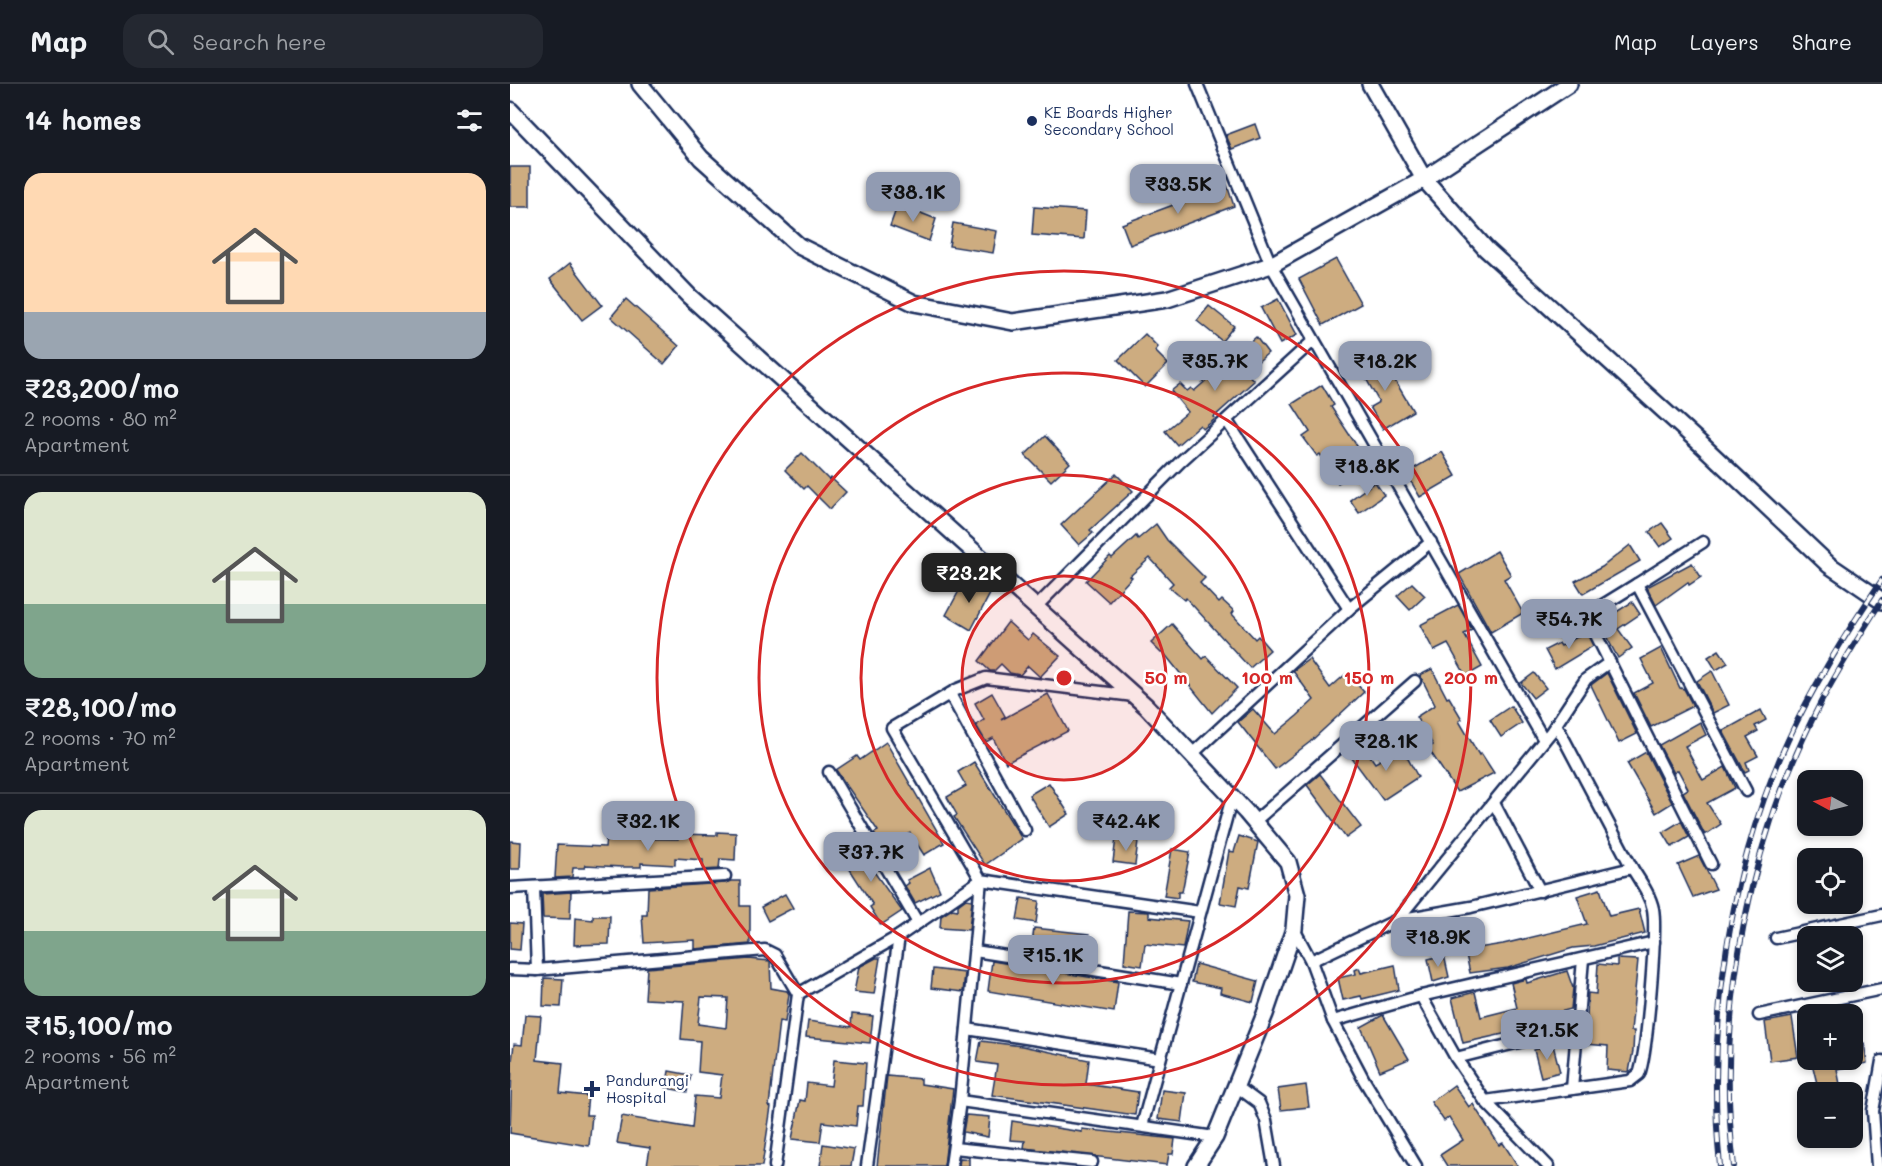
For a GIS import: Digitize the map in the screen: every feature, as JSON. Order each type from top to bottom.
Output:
[{"type":"street","points":[[640,84],[702,158],[799,246],[915,303],[1013,322],[1167,299],[1271,265],[1424,179],[1569,84]]},
{"type":"street","points":[[1197,84],[1271,265],[1544,740]]},
{"type":"street","points":[[1370,84],[1424,179],[1485,249],[1703,446],[1828,566],[1882,601]]},
{"type":"street","points":[[510,110],[689,296],[1135,696],[1232,797],[1288,862],[1297,896],[1294,929],[1265,1014],[1215,1137],[1196,1166]]},
{"type":"street","points":[[1035,608],[1180,462],[1227,422],[1313,341]]},
{"type":"street","points":[[1227,422],[1348,609]]},
{"type":"street","points":[[1191,755],[1348,609],[1431,542]]},
{"type":"street","points":[[1703,542],[1587,616],[1711,864]]},
{"type":"street","points":[[1637,584],[1746,791]]},
{"type":"street","points":[[1398,920],[1544,740],[1586,679],[1610,662]]},
{"type":"street","points":[[951,1166],[960,1101],[981,880],[892,728],[950,694],[986,678],[1135,696]]},
{"type":"street","points":[[1254,822],[1415,681]]},
{"type":"street","points":[[950,694],[1025,830]]},
{"type":"street","points":[[1485,1101],[1630,1081],[1639,1074],[1654,942],[1654,916],[1650,898],[1556,724]]},
{"type":"street","points":[[830,772],[918,923]]},
{"type":"street","points":[[1142,1126],[1232,797]]},
{"type":"street","points":[[1494,803],[1540,891]]},
{"type":"street","points":[[1311,961],[1398,920],[1540,891],[1632,868]]},
{"type":"street","points":[[510,888],[725,876]]},
{"type":"street","points":[[798,994],[899,936],[981,880],[1200,912]]},
{"type":"street","points":[[534,888],[537,970]]},
{"type":"street","points":[[1776,938],[1882,915]]},
{"type":"street","points":[[1294,929],[1311,961],[1332,1021],[1364,1080],[1416,1166]]},
{"type":"street","points":[[867,1166],[899,936]]},
{"type":"street","points":[[1332,1021],[1421,996],[1654,942]]},
{"type":"street","points":[[510,969],[537,970],[765,950],[776,956],[798,994],[775,1166]]},
{"type":"street","points":[[975,951],[1180,984]]},
{"type":"street","points":[[1572,1089],[1583,959]]},
{"type":"street","points":[[1759,1015],[1882,989]]},
{"type":"street","points":[[1421,996],[1456,1058],[1485,1101],[1548,1166]]},
{"type":"street","points":[[1456,1058],[1579,1027]]},
{"type":"street","points":[[967,1029],[1160,1059]]},
{"type":"street","points":[[1877,1166],[1873,1111],[1882,1061]]},
{"type":"street","points":[[1236,1086],[1259,1102],[1266,1120],[1274,1166]]},
{"type":"street","points":[[960,1101],[1215,1137]]},
{"type":"street","points":[[954,1148],[1092,1162]]},
{"type":"building","points":[[1255,124],[1260,138],[1232,149],[1226,135]]},
{"type":"building","points":[[510,167],[530,167],[530,207],[510,207]]},
{"type":"building","points":[[1227,185],[1234,206],[1130,245],[1122,224]]},
{"type":"building","points":[[898,204],[936,219],[929,241],[890,226]]},
{"type":"building","points":[[1034,207],[1086,211],[1084,239],[1032,235]]},
{"type":"building","points":[[953,223],[997,231],[993,253],[949,246]]},
{"type":"building","points":[[1336,259],[1361,304],[1323,325],[1299,279]]},
{"type":"building","points":[[570,263],[602,305],[582,320],[550,279]]},
{"type":"building","points":[[626,299],[679,346],[664,364],[611,317]]},
{"type":"building","points":[[1278,299],[1297,335],[1280,344],[1261,308]]},
{"type":"building","points":[[1209,306],[1234,326],[1222,341],[1197,321]]},
{"type":"building","points":[[1145,334],[1158,347],[1155,351],[1168,364],[1145,387],[1118,360]]},
{"type":"building","points":[[1256,337],[1268,353],[1246,372],[1254,381],[1203,429],[1200,425],[1177,445],[1165,431],[1188,412],[1171,391],[1180,384],[1187,391],[1191,388],[1194,391]]},
{"type":"building","points":[[1378,352],[1413,411],[1383,429],[1370,407],[1379,402],[1358,364]]},
{"type":"building","points":[[1322,385],[1334,405],[1331,407],[1369,464],[1338,483],[1320,454],[1317,456],[1303,437],[1310,432],[1292,404]]},
{"type":"building","points":[[1045,436],[1070,463],[1051,481],[1025,455]]},
{"type":"building","points":[[1442,452],[1456,476],[1420,497],[1406,473]]},
{"type":"building","points":[[802,453],[829,480],[831,478],[846,492],[830,509],[807,486],[804,489],[785,470]]},
{"type":"building","points":[[1116,474],[1133,491],[1090,530],[1093,533],[1079,545],[1061,525]]},
{"type":"building","points":[[1375,482],[1384,495],[1359,513],[1350,500]]},
{"type":"building","points":[[1662,523],[1673,538],[1660,547],[1649,532]]},
{"type":"building","points":[[1156,524],[1167,540],[1205,578],[1200,583],[1219,603],[1222,600],[1234,611],[1232,614],[1255,639],[1258,636],[1270,650],[1250,668],[1186,598],[1184,600],[1169,587],[1173,583],[1150,558],[1130,576],[1132,577],[1109,602],[1086,581],[1110,556],[1112,558],[1136,536],[1138,539]]},
{"type":"building","points":[[1630,545],[1640,561],[1583,594],[1575,581],[1602,567]]},
{"type":"building","points":[[1497,551],[1511,575],[1504,579],[1523,613],[1491,632],[1459,574]]},
{"type":"building","points":[[1692,563],[1701,577],[1689,585],[1688,582],[1656,605],[1647,587]]},
{"type":"building","points":[[966,578],[991,592],[971,630],[946,615]]},
{"type":"building","points":[[1412,583],[1425,596],[1410,610],[1397,596]]},
{"type":"building","points":[[1632,602],[1640,614],[1618,629],[1632,648],[1618,658],[1599,623]]},
{"type":"building","points":[[1458,605],[1472,630],[1464,634],[1482,667],[1466,676],[1448,644],[1434,651],[1420,625]]},
{"type":"building","points":[[1008,622],[1028,640],[1033,634],[1060,656],[1040,677],[1028,666],[1020,675],[1010,673],[1001,664],[994,671],[990,671],[979,661]]},
{"type":"building","points":[[1172,624],[1203,659],[1206,656],[1237,688],[1212,713],[1163,652],[1161,653],[1151,643]]},
{"type":"building","points":[[1586,632],[1593,646],[1555,669],[1545,650],[1559,643],[1561,646]]},
{"type":"building","points":[[1661,648],[1680,688],[1684,689],[1693,706],[1651,727],[1634,693],[1653,683],[1641,659]]},
{"type":"building","points":[[1719,650],[1728,663],[1716,670],[1708,657]]},
{"type":"building","points":[[1309,659],[1330,688],[1347,673],[1364,692],[1310,742],[1275,769],[1238,722],[1253,709],[1275,734],[1297,716],[1314,700],[1293,671]]},
{"type":"building","points":[[1432,669],[1447,698],[1449,697],[1462,719],[1459,721],[1479,755],[1481,753],[1494,773],[1457,792],[1428,748],[1433,745],[1416,717],[1435,705],[1420,675]]},
{"type":"building","points":[[1712,671],[1729,705],[1713,713],[1697,681]]},
{"type":"building","points":[[1534,673],[1546,688],[1533,698],[1521,683]]},
{"type":"building","points":[[1607,673],[1637,734],[1619,743],[1591,685]]},
{"type":"building","points":[[992,693],[1005,716],[1001,720],[1048,694],[1068,731],[1006,763],[993,738],[986,742],[976,725],[984,720],[975,703]]},
{"type":"building","points":[[1511,706],[1522,723],[1501,737],[1490,720]]},
{"type":"building","points":[[1761,710],[1766,720],[1755,726],[1758,731],[1747,737],[1758,756],[1746,762],[1749,770],[1745,772],[1723,731]]},
{"type":"building","points":[[1700,722],[1706,735],[1685,746],[1703,780],[1725,767],[1735,788],[1707,803],[1721,824],[1705,835],[1683,792],[1688,789],[1678,770],[1674,773],[1659,745]]},
{"type":"building","points":[[886,742],[944,843],[924,855],[910,833],[883,850],[874,833],[878,831],[836,770],[857,756],[860,760]]},
{"type":"building","points":[[1364,747],[1375,763],[1402,748],[1418,777],[1383,800],[1351,757]]},
{"type":"building","points":[[1646,752],[1672,803],[1656,813],[1627,763]]},
{"type":"building","points":[[974,762],[1022,839],[985,865],[954,817],[957,815],[947,797],[966,786],[958,772]]},
{"type":"building","points":[[1320,774],[1361,827],[1346,838],[1307,785]]},
{"type":"building","points":[[1049,783],[1069,814],[1049,827],[1029,795]]},
{"type":"building","points":[[1681,821],[1689,837],[1672,847],[1663,832]]},
{"type":"building","points":[[717,832],[736,833],[735,860],[720,859],[719,869],[703,870],[703,860],[675,858],[675,865],[641,863],[641,867],[622,867],[586,865],[585,868],[573,868],[572,877],[555,878],[557,845],[605,847],[606,838],[678,839],[678,834],[717,835]]},
{"type":"building","points":[[1239,836],[1258,842],[1249,888],[1240,886],[1236,906],[1220,903],[1229,851],[1234,852]]},
{"type":"building","points":[[1116,838],[1138,841],[1135,865],[1113,862]]},
{"type":"building","points":[[510,841],[521,842],[520,869],[510,869]]},
{"type":"building","points":[[861,841],[872,859],[867,862],[902,911],[881,925],[870,907],[873,905],[840,854]]},
{"type":"building","points":[[1172,849],[1190,852],[1182,892],[1178,892],[1178,898],[1164,896]]},
{"type":"building","points":[[1699,856],[1716,889],[1693,897],[1678,865]]},
{"type":"building","points":[[930,868],[940,891],[915,903],[905,886],[909,883],[907,880]]},
{"type":"building","points":[[740,881],[740,906],[750,906],[750,944],[695,949],[695,940],[644,943],[642,915],[647,915],[648,888]]},
{"type":"building","points":[[1600,889],[1609,916],[1639,909],[1645,933],[1594,946],[1573,948],[1508,968],[1470,973],[1465,950],[1503,944],[1587,924],[1577,896]]},
{"type":"building","points":[[571,892],[570,919],[543,918],[542,894]]},
{"type":"building","points":[[785,894],[793,908],[768,921],[761,907]]},
{"type":"building","points":[[1021,898],[1039,901],[1036,923],[1017,920]]},
{"type":"building","points":[[966,899],[972,900],[969,930],[940,928],[941,916],[952,909],[958,910],[958,905]]},
{"type":"building","points":[[1128,911],[1149,912],[1149,917],[1188,921],[1183,948],[1145,944],[1142,966],[1124,963]]},
{"type":"building","points":[[593,916],[610,916],[609,944],[574,945],[575,918],[593,920]]},
{"type":"building","points":[[510,923],[522,924],[520,950],[510,949]]},
{"type":"building","points":[[1034,928],[1089,934],[1086,956],[1052,950],[1041,950],[1041,954],[1031,952]]},
{"type":"building","points":[[1444,955],[1449,977],[1433,982],[1428,959]]},
{"type":"building","points":[[880,958],[874,994],[854,992],[859,967]]},
{"type":"building","points":[[749,959],[770,961],[771,988],[787,991],[789,994],[785,1022],[779,1021],[769,1106],[771,1107],[762,1166],[647,1166],[650,1148],[617,1143],[622,1116],[692,1128],[695,1096],[719,1098],[722,1075],[698,1072],[700,1041],[681,1039],[684,1001],[645,999],[647,968]],"holes":[[[701,997],[728,998],[726,1028],[698,1024]]]},
{"type":"building","points":[[1617,959],[1638,960],[1631,1031],[1634,1031],[1633,1051],[1629,1072],[1607,1070],[1608,1046],[1586,1044],[1588,993],[1596,994],[1598,964],[1617,966]]},
{"type":"building","points":[[992,961],[1118,982],[1114,1012],[988,991]]},
{"type":"building","points":[[1196,964],[1258,981],[1253,1002],[1220,993],[1221,988],[1192,982]]},
{"type":"building","points":[[1395,965],[1399,990],[1362,999],[1361,996],[1343,1000],[1338,978],[1356,974],[1355,970],[1359,968],[1361,973]]},
{"type":"building","points":[[933,969],[965,973],[963,992],[931,988]]},
{"type":"building","points":[[1567,971],[1573,988],[1571,1009],[1519,1023],[1521,1030],[1463,1043],[1452,998],[1475,992],[1481,1017],[1517,1008],[1511,983],[1526,979],[1527,983]]},
{"type":"building","points":[[544,978],[563,979],[561,1007],[543,1006]]},
{"type":"building","points":[[852,1014],[873,1016],[870,1043],[806,1037],[808,1021],[851,1027]]},
{"type":"building","points":[[525,1015],[541,1016],[537,1060],[563,1063],[560,1093],[588,1096],[586,1115],[592,1115],[589,1146],[510,1133],[514,1044],[522,1045]]},
{"type":"building","points":[[1383,1015],[1409,1059],[1380,1071],[1361,1027]]},
{"type":"building","points":[[1792,1017],[1797,1057],[1770,1061],[1765,1022]]},
{"type":"building","points":[[981,1041],[1022,1046],[1089,1060],[1086,1084],[1138,1092],[1135,1115],[992,1095],[997,1065],[977,1062]]},
{"type":"building","points":[[1863,1043],[1867,1063],[1863,1064]]},
{"type":"building","points":[[1553,1045],[1560,1072],[1541,1077],[1534,1050]]},
{"type":"building","points":[[834,1060],[866,1063],[863,1106],[858,1106],[856,1126],[823,1122],[820,1142],[792,1139],[800,1100],[805,1101],[807,1083],[831,1086]]},
{"type":"building","points":[[1814,1070],[1837,1070],[1840,1082],[1817,1082]]},
{"type":"building","points":[[669,1071],[691,1075],[687,1092],[666,1088]]},
{"type":"building","points":[[887,1076],[921,1079],[921,1084],[953,1089],[944,1166],[877,1166]]},
{"type":"building","points":[[1306,1085],[1309,1107],[1281,1110],[1278,1089]]},
{"type":"building","points":[[1454,1085],[1469,1107],[1473,1104],[1499,1145],[1503,1143],[1518,1166],[1447,1166],[1440,1155],[1463,1140],[1449,1117],[1444,1121],[1431,1102]]},
{"type":"building","points":[[1162,1090],[1186,1093],[1182,1122],[1158,1119]]},
{"type":"building","points":[[966,1115],[990,1117],[988,1137],[963,1132]]},
{"type":"building","points":[[1012,1121],[1082,1132],[1082,1129],[1175,1139],[1173,1154],[1169,1154],[1167,1165],[1024,1148],[1025,1141],[1010,1140]]},
{"type":"building","points":[[823,1144],[854,1149],[851,1166],[820,1166]]},
{"type":"building","points":[[960,1158],[969,1159],[969,1166],[959,1166]]},
{"type":"railway","points":[[1720,1166],[1716,1113],[1716,1059],[1720,1004],[1737,894],[1751,841],[1768,789],[1798,719],[1832,658],[1882,580]]},
{"type":"railway","points":[[1734,1166],[1729,1107],[1729,1047],[1734,987],[1743,927],[1757,868],[1774,811],[1796,755],[1828,689],[1882,600]]},
{"type":"place","name":"KE Boards Higher Secondary School","points":[[1032,121]]},
{"type":"place","name":"Pandurangi Hospital","points":[[592,1089]]}]
